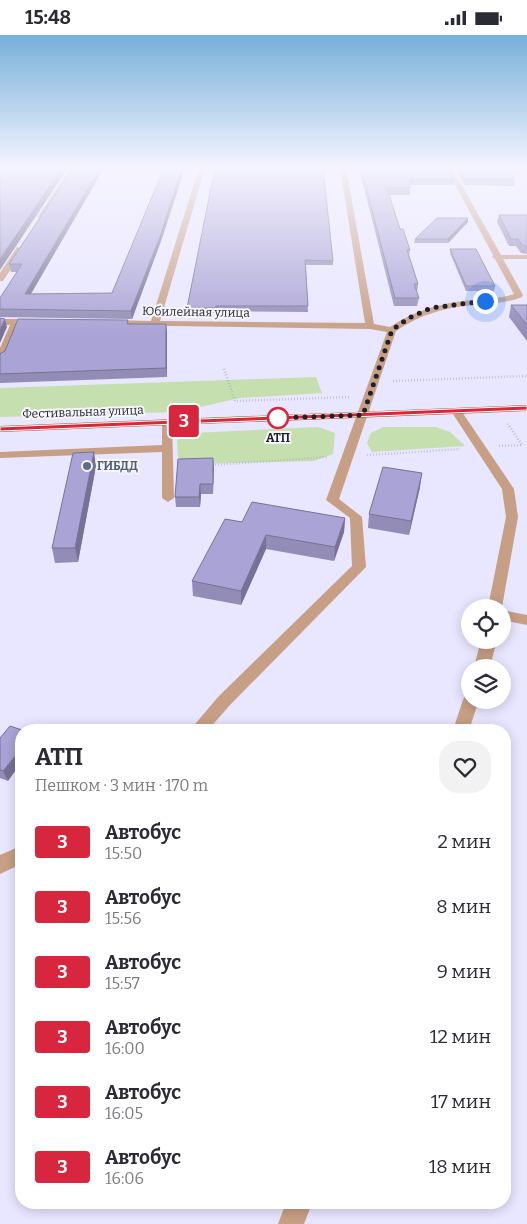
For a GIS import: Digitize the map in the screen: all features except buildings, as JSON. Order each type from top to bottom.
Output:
[{"type":"main road","name":"Фестивальная улица","points":[[0,429],[527,408]]},
{"type":"street","points":[[155,324],[185,223]]},
{"type":"street","points":[[352,223],[370,326]]},
{"type":"street","points":[[203,724],[224,701],[359,567],[356,517],[332,500],[392,330],[409,318],[431,308],[523,297],[496,257],[478,223]]},
{"type":"street","points":[[0,279],[26,239]]},
{"type":"street","points":[[496,257],[527,257]]},
{"type":"street","points":[[0,322],[46,323]]},
{"type":"street","points":[[0,359],[16,322]]},
{"type":"street","name":"Юбилейная улица","points":[[96,323],[370,326],[392,330]]},
{"type":"street","points":[[456,411],[508,489],[512,517],[497,599]]},
{"type":"street","points":[[167,422],[168,498]]},
{"type":"street","points":[[0,455],[168,448]]},
{"type":"street","points":[[511,617],[527,621]]},
{"type":"street","points":[[463,724],[468,709]]},
{"type":"street","points":[[0,865],[15,858]]},
{"type":"street","points":[[291,1224],[297,1209]]},
{"type":"path","points":[[375,381],[527,376]]},
{"type":"path","points":[[522,445],[527,445]]},
{"type":"green space","points":[[316,377],[322,393],[240,398],[178,412],[0,417],[0,388]]},
{"type":"green space","points":[[318,427],[335,433],[333,454],[314,461],[188,464],[178,457],[177,440],[193,433]]},
{"type":"green space","points":[[383,427],[436,427],[450,432],[465,446],[372,452],[367,443],[371,433]]},
{"type":"bus line","name":"3","points":[[0,429],[527,408]]},
{"type":"place","name":"АТП","points":[[278,418]]},
{"type":"place","name":"ГИБДД","points":[[87,466]]},
{"type":"route","points":[[278,418],[363,415],[392,330],[409,318],[431,308],[485,301]]}]
